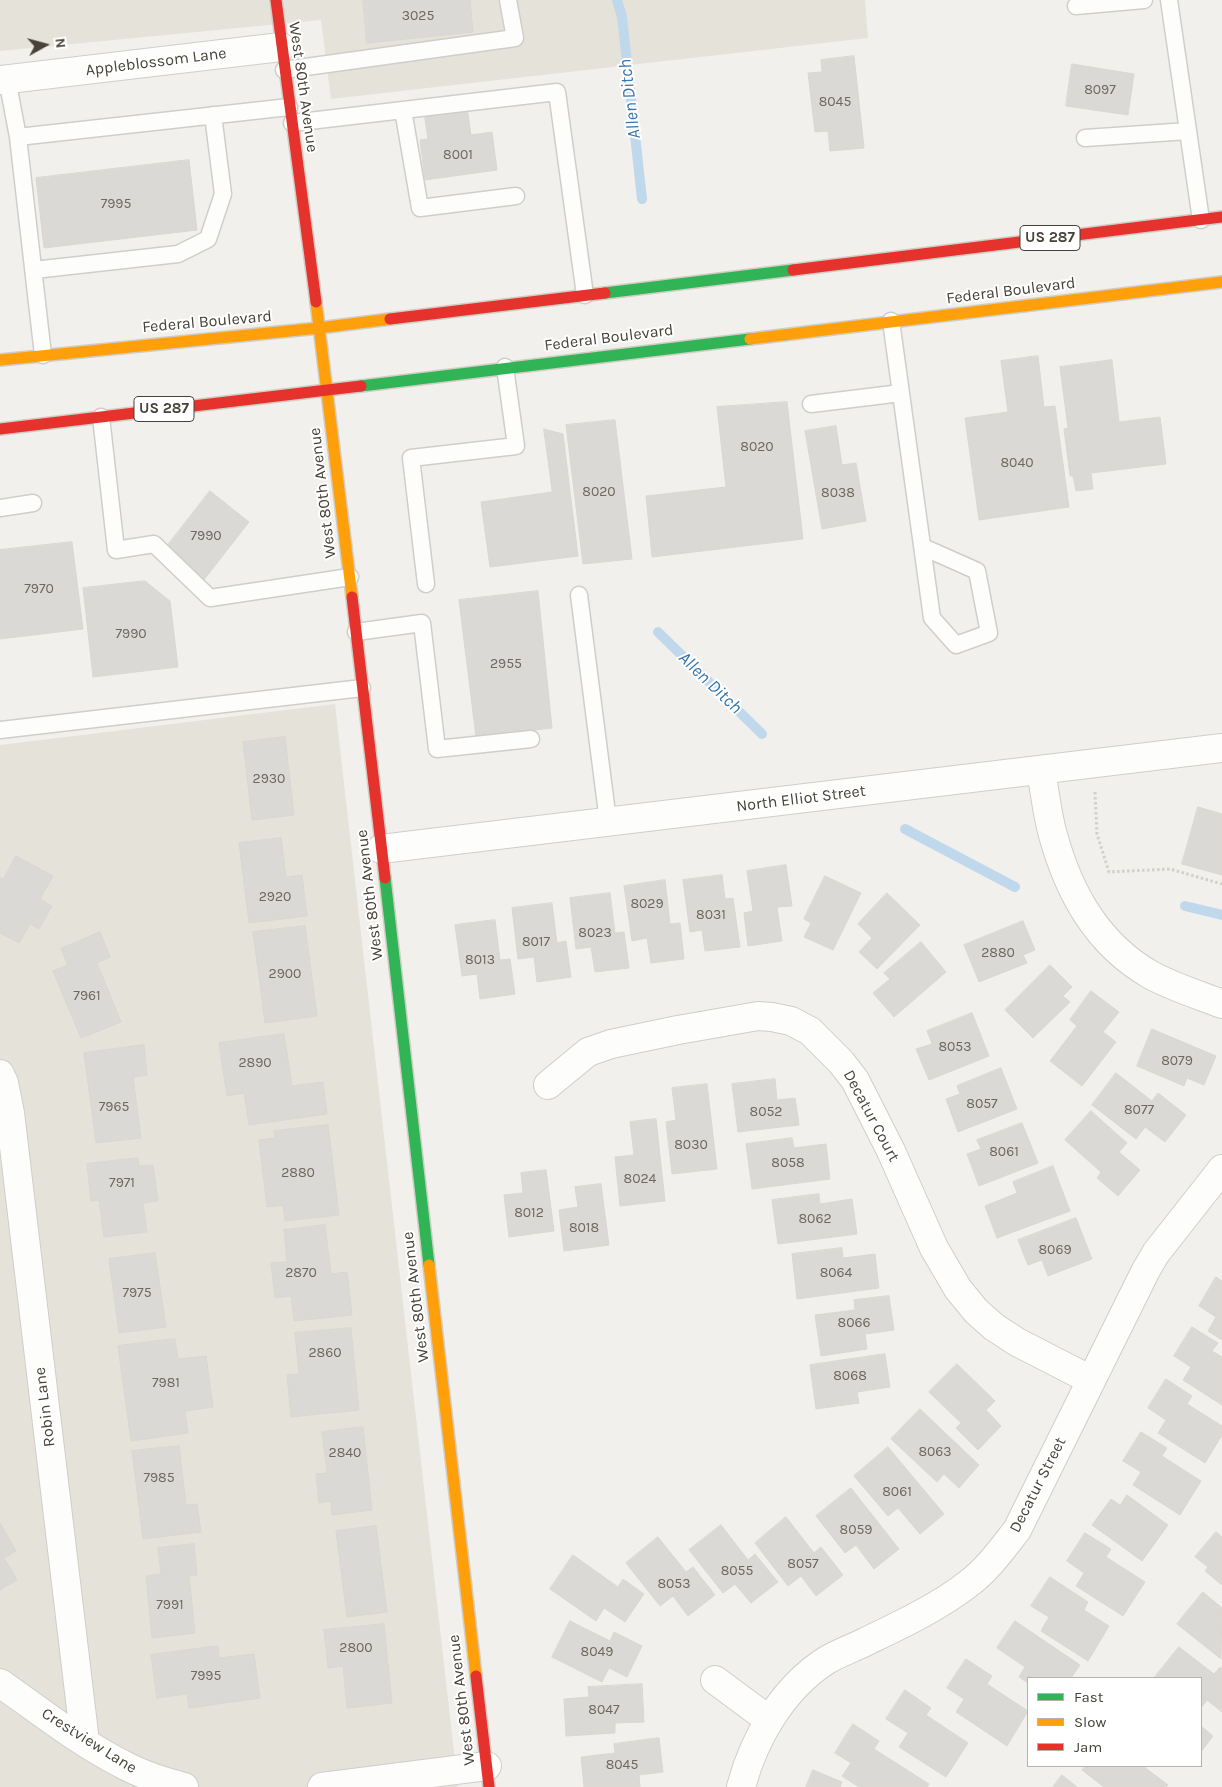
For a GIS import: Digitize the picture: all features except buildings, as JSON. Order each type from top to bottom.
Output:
[{"type":"main road","name":"West 80th Avenue","points":[[276,0],[350,578],[488,1777]]},
{"type":"main road","name":"Federal Boulevard","points":[[0,360],[319,328],[1222,217]]},
{"type":"main road","name":"Federal Boulevard","points":[[0,429],[1222,282]]},
{"type":"street","name":"Appleblossom Lane","points":[[4,80],[283,59]]},
{"type":"street","name":"North Elliot Street","points":[[381,849],[1222,748]]},
{"type":"street","points":[[1041,771],[1052,834],[1065,874],[1088,918],[1105,939],[1129,960],[1153,976],[1222,1004]]},
{"type":"street","name":"Decatur Court","points":[[548,1085],[588,1052],[611,1044],[678,1030],[758,1016],[772,1016],[791,1021],[810,1031],[836,1056],[855,1080],[891,1151],[934,1248],[958,1289],[976,1311],[994,1327],[1017,1342],[1091,1380]]},
{"type":"street","name":"Robin Lane","points":[[0,1074],[4,1083],[10,1113],[85,1742]]},
{"type":"street","name":"Decatur Street","points":[[741,1787],[753,1750],[769,1720],[796,1686],[827,1660],[908,1621],[952,1596],[990,1564],[1017,1530],[1146,1270],[1156,1253],[1222,1169]]},
{"type":"street","points":[[715,1680],[769,1720]]},
{"type":"street","name":"Crestview Lane","points":[[0,1683],[85,1742],[123,1765],[149,1776],[184,1787]]},
{"type":"street","points":[[322,1787],[488,1777]]},
{"type":"lane","points":[[283,59],[514,38],[508,0]]},
{"type":"lane","points":[[1076,6],[1144,0]]},
{"type":"lane","points":[[1169,0],[1200,220]]},
{"type":"lane","points":[[4,80],[18,137],[43,355]]},
{"type":"lane","points":[[292,123],[557,92],[584,295]]},
{"type":"lane","points":[[18,137],[289,107]]},
{"type":"lane","points":[[403,110],[420,208],[516,196]]},
{"type":"lane","points":[[34,270],[178,254],[208,239],[223,194],[213,115]]},
{"type":"lane","points":[[1085,138],[1188,132]]},
{"type":"lane","points":[[891,321],[932,618],[956,646],[989,633],[977,571],[923,547]]},
{"type":"lane","points":[[426,584],[411,458],[516,446],[505,367]]},
{"type":"lane","points":[[811,404],[901,393]]},
{"type":"lane","points":[[101,417],[116,550],[154,544],[210,598],[350,578]]},
{"type":"lane","points":[[0,508],[33,503]]},
{"type":"lane","points":[[579,595],[608,821]]},
{"type":"lane","points":[[356,632],[422,623],[437,749],[531,739]]},
{"type":"lane","points":[[0,730],[362,688]]},
{"type":"path","points":[[1094,764],[1097,834],[1109,872],[1170,869],[1222,884]]},
{"type":"shaded area","points":[[0,0],[865,0],[868,38],[331,99],[321,20],[0,51]]},
{"type":"shaded area","points":[[335,704],[458,1787],[0,1787],[0,745]]},
{"type":"waterway","name":"Allen Ditch","points":[[617,0],[622,17],[642,199]]},
{"type":"waterway","name":"Allen Ditch","points":[[658,632],[762,734]]},
{"type":"waterway","name":"Allen Ditch","points":[[905,829],[1015,887]]},
{"type":"waterway","name":"Allen Ditch","points":[[1185,906],[1222,915]]},
{"type":"traffic: fast","points":[[605,293],[793,270]]},
{"type":"traffic: fast","points":[[361,386],[750,339]]},
{"type":"traffic: fast","points":[[385,878],[429,1265]]},
{"type":"traffic: slow","points":[[750,339],[1222,282]]},
{"type":"traffic: slow","points":[[316,302],[352,597]]},
{"type":"traffic: slow","points":[[0,360],[319,328],[390,319]]},
{"type":"traffic: slow","points":[[429,1265],[476,1676]]},
{"type":"traffic: jam","points":[[276,0],[316,302]]},
{"type":"traffic: jam","points":[[793,270],[1222,217]]},
{"type":"traffic: jam","points":[[390,319],[605,293]]},
{"type":"traffic: jam","points":[[0,429],[361,386]]},
{"type":"traffic: jam","points":[[352,597],[385,878]]},
{"type":"traffic: jam","points":[[476,1676],[489,1787]]}]
